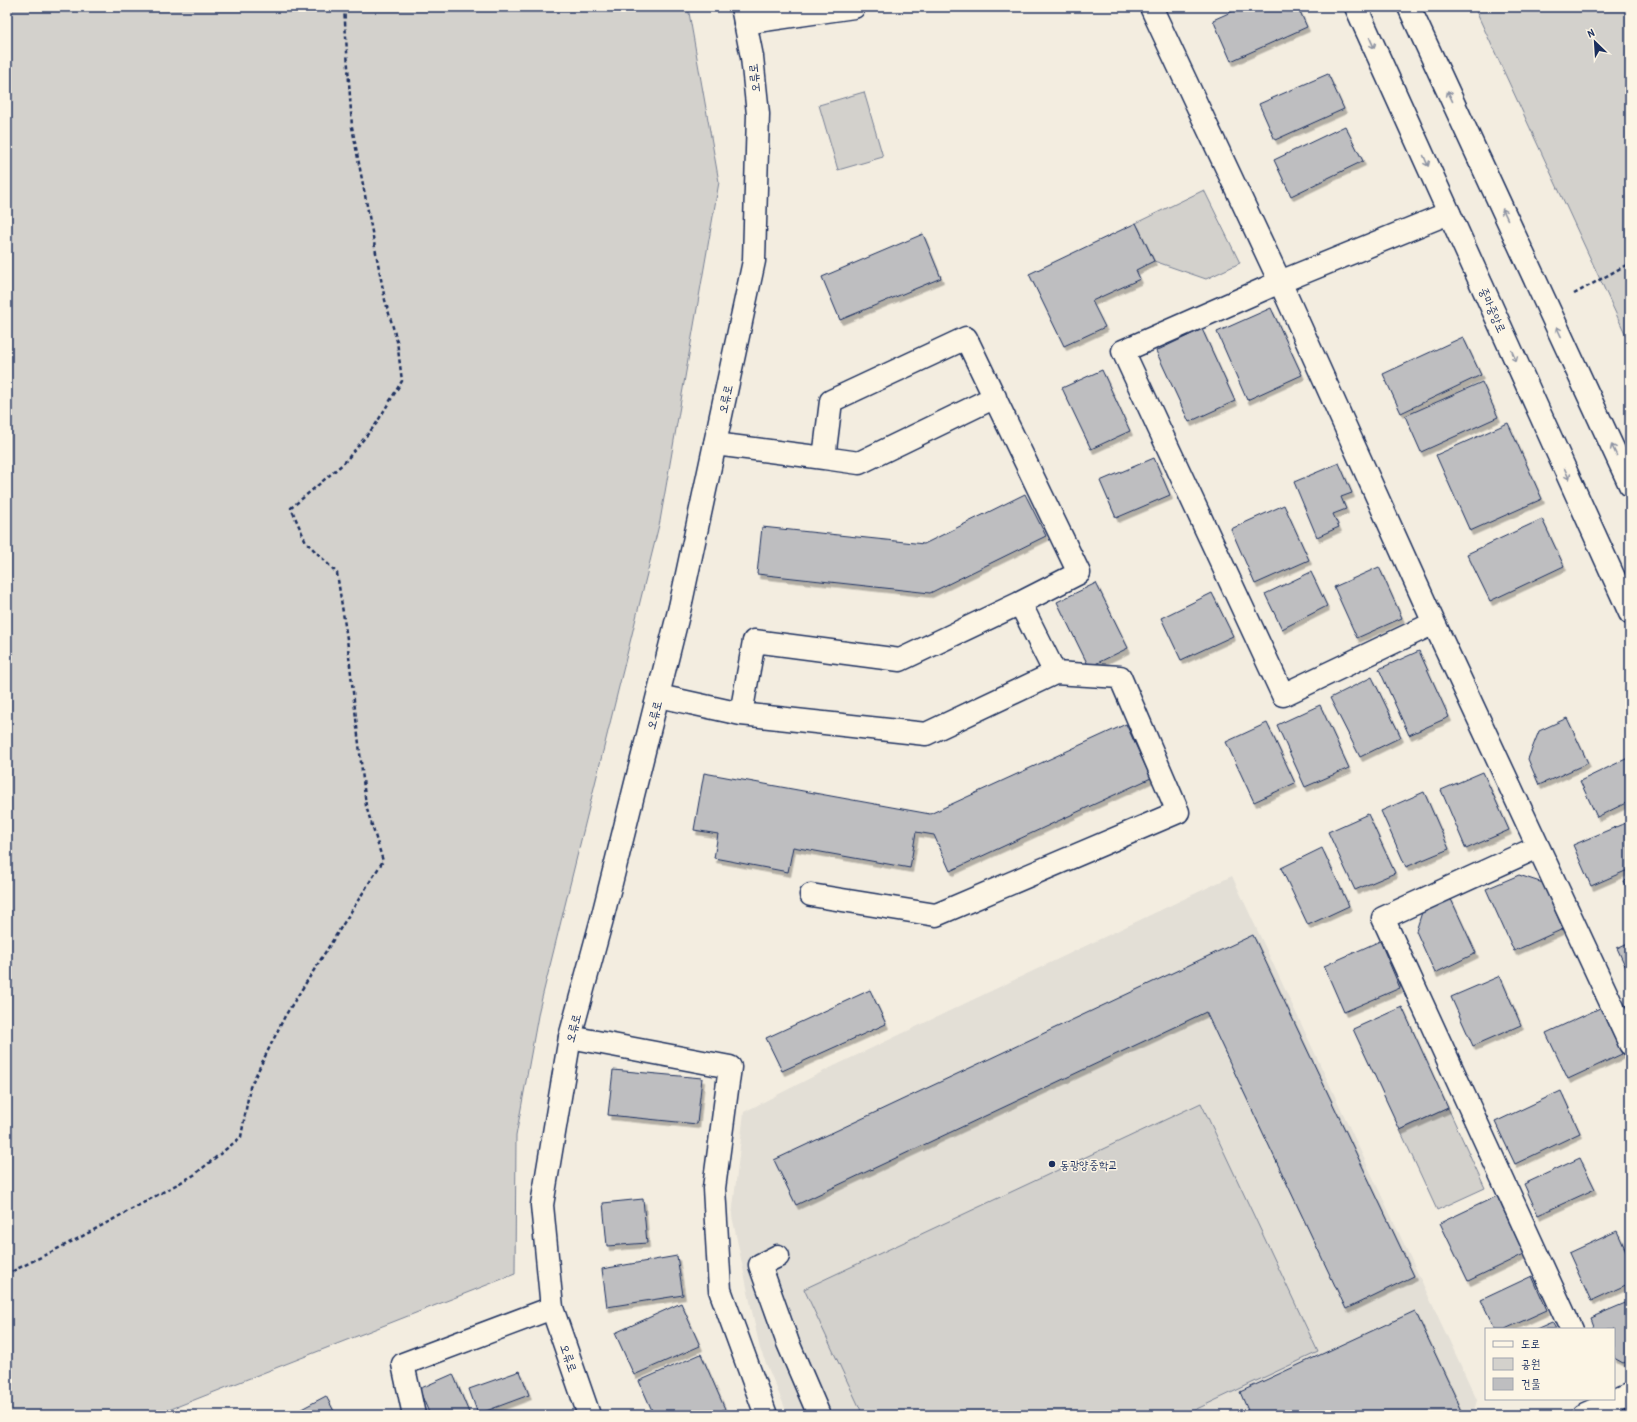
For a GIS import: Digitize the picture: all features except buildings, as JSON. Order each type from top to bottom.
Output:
[{"type":"street","points":[[744,15],[854,7]]},
{"type":"street","points":[[1151,7],[1280,282],[1434,623],[1630,1044]]},
{"type":"street","name":"중마중앙로","points":[[1356,7],[1630,613]]},
{"type":"street","points":[[1409,7],[1630,485]]},
{"type":"street","name":"오류로","points":[[589,1415],[552,1308],[542,1205],[570,1037],[659,696],[680,607],[754,261],[758,114],[752,57],[744,15]]},
{"type":"street","points":[[1434,623],[1283,694],[1123,351],[1280,282],[1449,213]]},
{"type":"street","points":[[741,714],[754,641],[900,660],[1079,573],[966,338],[831,401],[824,458]]},
{"type":"street","points":[[715,444],[859,463],[994,397]]},
{"type":"street","points":[[1020,603],[1055,673]]},
{"type":"street","points":[[659,696],[741,714],[926,734],[1055,673],[1120,677],[1178,812],[936,915],[811,895]]},
{"type":"street","points":[[1538,847],[1383,918],[1571,1328]]},
{"type":"street","points":[[570,1037],[730,1067],[714,1188],[720,1290],[766,1415]]},
{"type":"street","points":[[778,1256],[760,1265],[788,1343],[820,1415]]},
{"type":"street","points":[[414,1415],[403,1364],[552,1308]]},
{"type":"street","points":[[1615,1399],[1630,1394]]},
{"type":"street","points":[[1584,1415],[1604,1402]]},
{"type":"path","points":[[7,1276],[13,1271],[79,1238],[194,1175],[241,1137],[250,1087],[285,1016],[383,861],[366,806],[347,639],[337,573],[306,542],[291,508],[344,463],[376,424],[402,381],[397,342],[386,300],[352,127],[344,7]]},
{"type":"path","points":[[1548,309],[1628,264],[1630,259]]},
{"type":"shaded area","name":"동광양중학교","points":[[1232,876],[1477,1400],[1473,1415],[788,1415],[760,1349],[732,1216],[744,1112],[830,1068]]},
{"type":"green space","points":[[7,7],[688,7],[719,182],[660,521],[539,1010],[516,1136],[515,1274],[166,1411],[160,1415],[7,1415]]},
{"type":"green space","points":[[1474,7],[1630,7],[1630,344]]},
{"type":"green space","points":[[864,92],[883,157],[838,170],[819,105]]},
{"type":"green space","points":[[1204,190],[1240,263],[1206,279],[1154,261],[1136,223]]},
{"type":"green space","points":[[1201,1103],[1318,1352],[1184,1415],[863,1415],[804,1289]]},
{"type":"green space","points":[[1448,1108],[1485,1188],[1437,1210],[1400,1130]]},
{"type":"place","name":"동광양중학교","points":[[1052,1164]]}]
